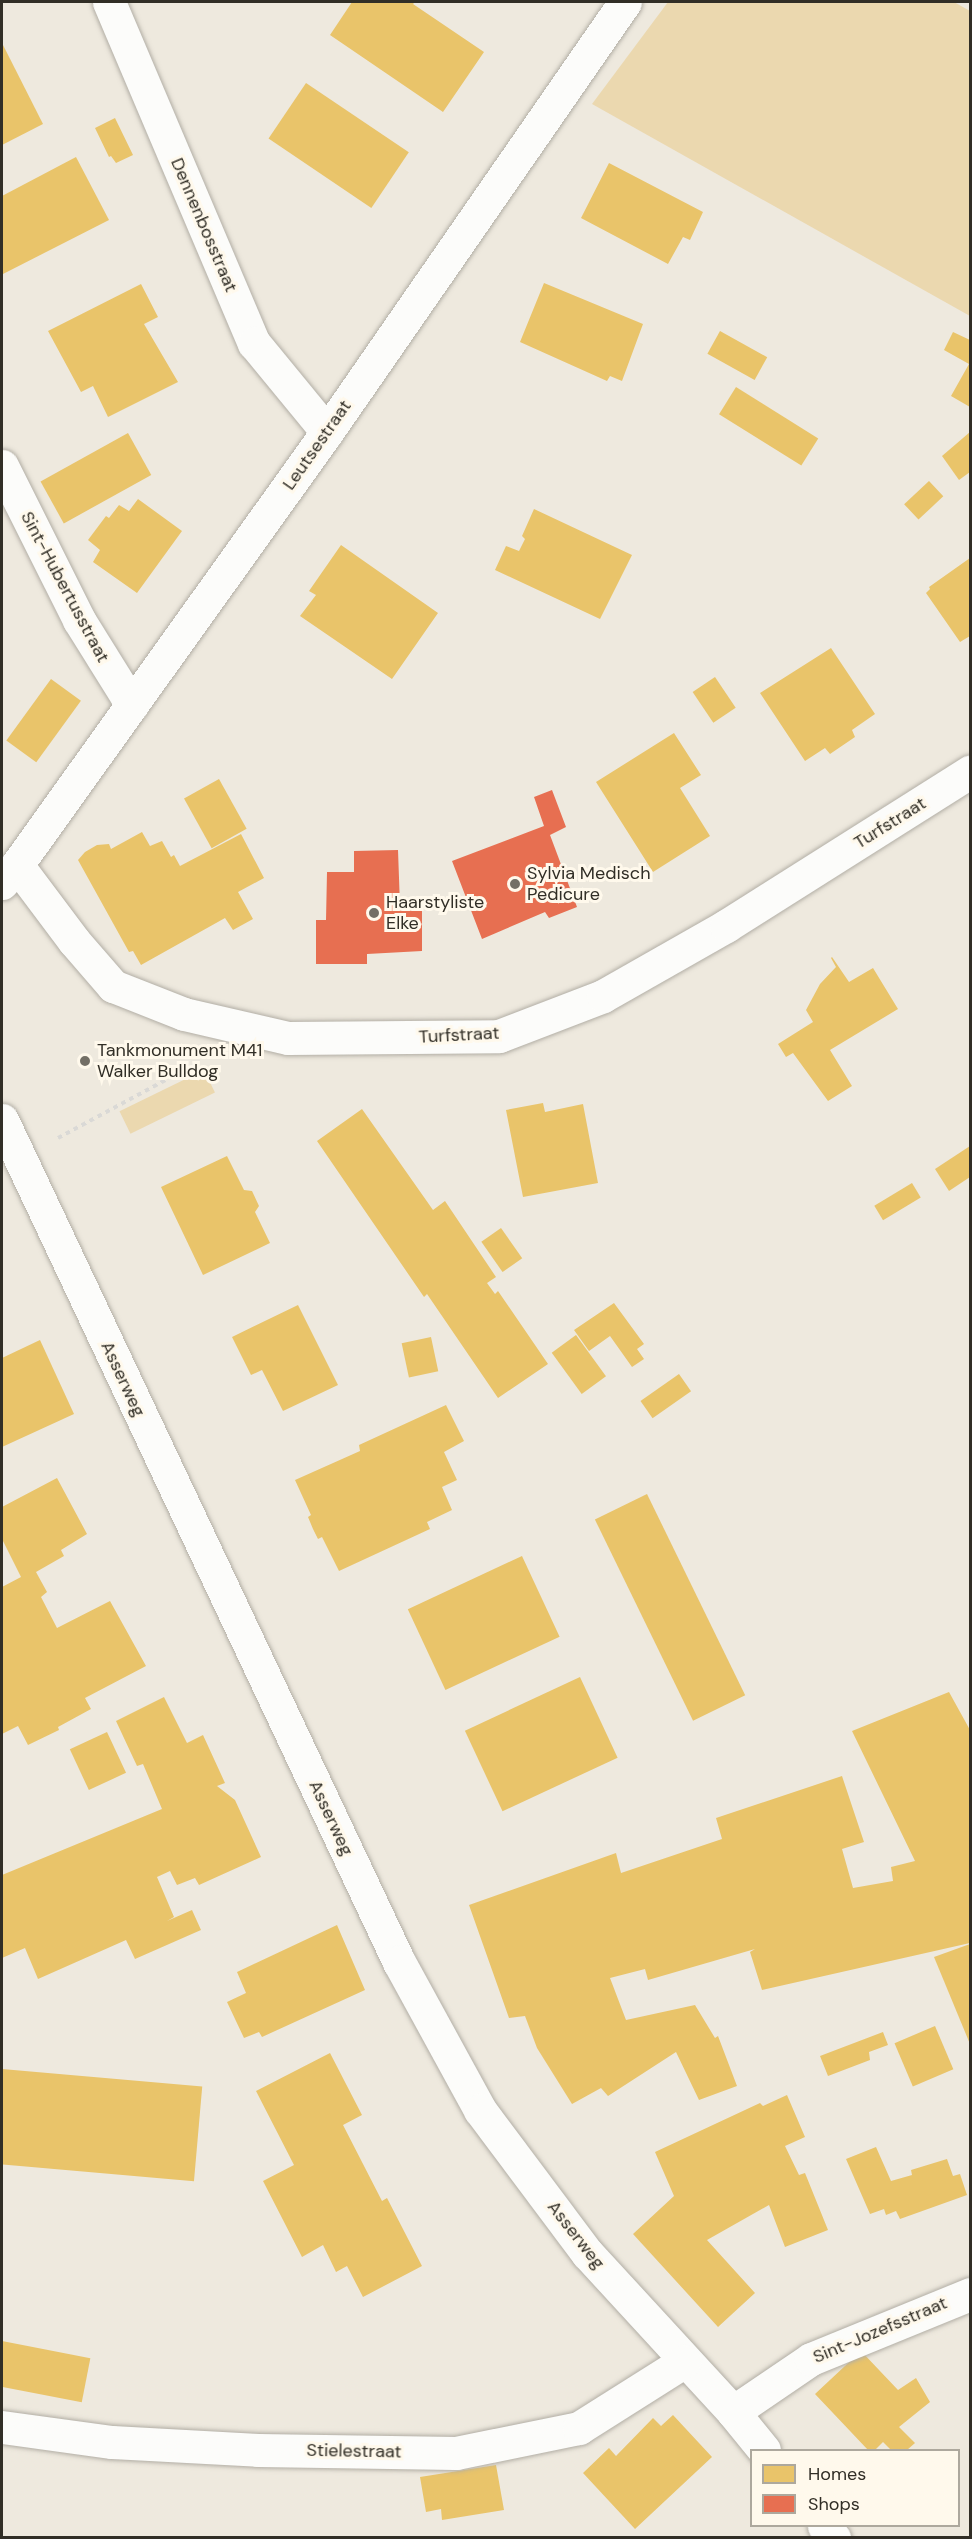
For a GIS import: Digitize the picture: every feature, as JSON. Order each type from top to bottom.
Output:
[{"type":"street","name":"Dennenbosstraat","points":[[109,2],[254,344],[327,432]]},
{"type":"street","name":"Leutsestraat","points":[[9,874],[327,432],[625,2]]},
{"type":"street","name":"Sint-Hubertusstraat","points":[[2,466],[79,620],[132,705]]},
{"type":"street","name":"Turfstraat","points":[[9,874],[74,941],[113,986],[184,1014],[288,1038],[499,1036],[603,996],[726,926],[970,772]]},
{"type":"street","name":"Asserweg","points":[[2,1120],[394,1951],[480,2110],[587,2253],[733,2412],[762,2449]]},
{"type":"street","name":"Sint-Jozefsstraat","points":[[733,2412],[811,2359],[970,2294]]},
{"type":"street","name":"Stielestraat","points":[[2,2427],[112,2442],[235,2449],[456,2453],[579,2428],[685,2361]]},
{"type":"path","points":[[19,1159],[255,1031]]},
{"type":"shaded area","points":[[668,2],[954,2],[970,11],[970,316],[592,104]]},
{"type":"shaded area","points":[[204,1070],[215,1092],[130,1134],[120,1111]]},
{"type":"building: Homes","points":[[352,2],[415,2],[413,4],[484,52],[443,112],[330,35]]},
{"type":"building: Homes","points":[[2,43],[43,124],[2,145]]},
{"type":"building: Homes","points":[[306,83],[409,152],[371,208],[269,139]]},
{"type":"building: Homes","points":[[115,118],[133,155],[116,163],[111,156],[109,157],[95,128]]},
{"type":"building: Homes","points":[[76,157],[109,220],[3,274],[2,196]]},
{"type":"building: Homes","points":[[609,163],[703,212],[690,240],[683,237],[668,264],[581,218]]},
{"type":"building: Homes","points":[[544,283],[643,324],[622,381],[610,376],[607,381],[520,342]]},
{"type":"building: Homes","points":[[141,284],[158,317],[144,324],[178,382],[108,417],[93,386],[81,392],[48,331]]},
{"type":"building: Homes","points":[[720,331],[767,357],[755,380],[707,354]]},
{"type":"building: Homes","points":[[953,332],[970,340],[970,407],[951,396],[969,364],[944,350]]},
{"type":"building: Homes","points":[[736,387],[818,438],[801,466],[719,414]]},
{"type":"building: Homes","points":[[970,432],[970,472],[959,480],[942,456]]},
{"type":"building: Homes","points":[[128,433],[151,475],[64,523],[41,481]]},
{"type":"building: Homes","points":[[929,481],[943,496],[918,520],[904,504]]},
{"type":"building: Homes","points":[[138,499],[182,531],[137,593],[93,562],[100,550],[88,540],[106,516],[109,518],[119,505],[129,511]]},
{"type":"building: Homes","points":[[534,509],[632,555],[600,619],[495,570],[506,546],[519,551],[525,539],[522,536]]},
{"type":"building: Homes","points":[[341,545],[438,613],[392,679],[300,616],[316,595],[309,591]]},
{"type":"building: Homes","points":[[970,558],[970,636],[960,642],[926,593],[929,587]]},
{"type":"building: Homes","points":[[831,648],[875,714],[852,730],[855,737],[830,754],[825,748],[805,761],[760,693]]},
{"type":"building: Homes","points":[[715,677],[736,708],[713,723],[693,692]]},
{"type":"building: Homes","points":[[51,679],[81,701],[36,762],[6,740]]},
{"type":"building: Homes","points":[[674,733],[701,775],[680,788],[710,836],[653,872],[596,782]]},
{"type":"building: Homes","points":[[219,779],[247,829],[212,848],[184,798]]},
{"type":"building: Homes","points":[[142,832],[150,846],[162,841],[171,857],[174,855],[180,866],[241,834],[264,878],[238,892],[253,919],[233,930],[225,918],[141,965],[133,951],[129,952],[78,860],[85,852],[97,845],[109,844],[111,849]]},
{"type":"building: Homes","points":[[832,957],[849,982],[873,968],[898,1009],[830,1050],[852,1086],[828,1101],[793,1053],[786,1057],[778,1044],[813,1022],[806,1010],[820,984],[836,967]]},
{"type":"building: Homes","points":[[543,1103],[545,1112],[583,1104],[598,1183],[523,1197],[506,1110]]},
{"type":"building: Homes","points":[[362,1109],[433,1210],[445,1201],[496,1277],[487,1283],[495,1294],[498,1291],[548,1364],[498,1398],[427,1294],[424,1297],[317,1141]]},
{"type":"building: Homes","points":[[970,1146],[970,1177],[949,1191],[935,1169]]},
{"type":"building: Homes","points":[[227,1156],[244,1190],[252,1191],[259,1206],[255,1212],[270,1243],[203,1275],[161,1187]]},
{"type":"building: Homes","points":[[912,1183],[921,1198],[883,1220],[874,1206]]},
{"type":"building: Homes","points":[[501,1228],[522,1258],[503,1272],[481,1242]]},
{"type":"building: Homes","points":[[614,1303],[644,1344],[637,1349],[644,1359],[632,1367],[610,1336],[589,1351],[574,1330]]},
{"type":"building: Homes","points":[[298,1305],[338,1385],[283,1411],[262,1370],[251,1375],[232,1337]]},
{"type":"building: Homes","points":[[576,1335],[606,1376],[582,1394],[552,1353]]},
{"type":"building: Homes","points":[[431,1337],[438,1371],[409,1377],[402,1343]]},
{"type":"building: Homes","points":[[40,1340],[74,1414],[2,1447],[2,1358]]},
{"type":"building: Homes","points":[[679,1374],[691,1391],[653,1418],[640,1401]]},
{"type":"building: Homes","points":[[446,1405],[464,1441],[444,1452],[457,1480],[442,1487],[452,1510],[427,1522],[430,1529],[339,1571],[322,1537],[318,1539],[313,1529],[308,1517],[311,1515],[295,1480],[360,1451],[359,1445]]},
{"type":"building: Homes","points":[[57,1478],[87,1534],[61,1550],[64,1556],[36,1572],[47,1592],[41,1597],[57,1628],[110,1601],[146,1666],[85,1698],[91,1709],[58,1727],[59,1730],[28,1745],[18,1726],[2,1734],[2,1587],[21,1577],[2,1539],[2,1507]]},
{"type":"building: Homes","points":[[647,1494],[745,1695],[693,1721],[595,1519]]},
{"type":"building: Homes","points":[[522,1556],[560,1637],[445,1690],[408,1609]]},
{"type":"building: Homes","points":[[580,1677],[618,1758],[503,1811],[465,1731]]},
{"type":"building: Homes","points":[[949,1692],[970,1730],[970,1943],[762,1990],[750,1952],[755,1949],[648,1980],[645,1969],[610,1978],[626,2020],[695,2005],[715,2038],[718,2036],[737,2086],[699,2100],[676,2052],[608,2096],[601,2088],[572,2104],[537,2048],[525,2016],[509,2018],[469,1905],[616,1853],[621,1873],[722,1839],[716,1818],[842,1776],[864,1842],[842,1849],[853,1888],[893,1881],[891,1867],[915,1861],[852,1731]]},
{"type":"building: Homes","points":[[164,1697],[187,1743],[203,1735],[225,1783],[217,1786],[235,1800],[261,1857],[199,1885],[195,1878],[177,1885],[170,1871],[157,1877],[174,1917],[167,1921],[192,1910],[201,1930],[135,1959],[126,1940],[38,1979],[25,1948],[2,1958],[2,1875],[162,1809],[143,1764],[137,1766],[116,1721]]},
{"type":"building: Homes","points":[[107,1732],[126,1773],[89,1790],[70,1749]]},
{"type":"building: Homes","points":[[337,1925],[365,1990],[262,2037],[259,2032],[244,2038],[227,2002],[246,1993],[237,1972]]},
{"type":"building: Homes","points":[[970,1944],[970,2044],[934,1957]]},
{"type":"building: Homes","points":[[935,2026],[953,2069],[913,2086],[894,2043]]},
{"type":"building: Homes","points":[[883,2032],[888,2045],[869,2052],[870,2060],[828,2076],[820,2056]]},
{"type":"building: Homes","points":[[330,2053],[362,2115],[343,2125],[382,2201],[387,2198],[422,2266],[363,2297],[347,2266],[336,2272],[323,2245],[302,2257],[263,2181],[294,2165],[256,2091]]},
{"type":"building: Homes","points":[[2,2069],[202,2087],[194,2181],[2,2164]]},
{"type":"building: Homes","points":[[787,2095],[805,2137],[785,2146],[799,2175],[805,2173],[828,2230],[785,2247],[769,2205],[707,2240],[755,2293],[718,2327],[633,2234],[674,2196],[655,2152],[760,2103],[763,2106]]},
{"type":"building: Homes","points":[[876,2147],[891,2181],[912,2175],[911,2170],[947,2159],[953,2176],[960,2174],[967,2195],[900,2219],[896,2211],[886,2215],[884,2209],[870,2214],[846,2159]]},
{"type":"building: Homes","points":[[2,2341],[90,2358],[82,2402],[2,2387]]},
{"type":"building: Homes","points":[[861,2351],[898,2390],[916,2378],[930,2402],[899,2427],[915,2443],[908,2449],[890,2449],[883,2442],[876,2449],[867,2449],[815,2394]]},
{"type":"building: Homes","points":[[673,2415],[712,2457],[635,2529],[583,2473],[609,2448],[616,2456],[653,2418],[661,2426]]},
{"type":"building: Homes","points":[[496,2465],[504,2510],[442,2520],[441,2509],[426,2512],[420,2477]]},
{"type":"building: Shops","name":"Sylvia Medisch Pedicure","points":[[552,790],[566,827],[550,835],[577,907],[549,918],[545,912],[482,939],[452,861],[544,826],[534,797]]},
{"type":"building: Shops","name":"Haarstyliste Elke","points":[[398,850],[400,906],[422,906],[422,951],[367,954],[367,964],[316,964],[316,920],[326,920],[327,872],[354,872],[354,851]]},
{"type":"place","name":"Sylvia Medisch Pedicure","points":[[515,884]]},
{"type":"place","name":"Haarstyliste Elke","points":[[374,913]]},
{"type":"place","name":"Tankmonument M41 Walker Bulldog","points":[[85,1061]]}]
